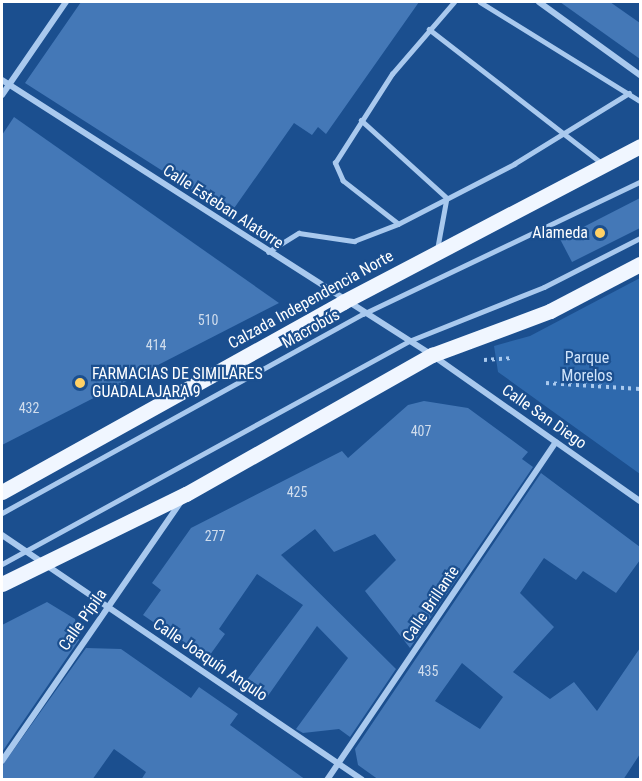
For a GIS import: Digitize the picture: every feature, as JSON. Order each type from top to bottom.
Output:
[{"type":"main road","name":"Calzada Independencia Norte","points":[[2,492],[343,302],[640,146]]},
{"type":"main road","points":[[2,584],[186,494],[432,355],[550,311],[640,264]]},
{"type":"street","points":[[2,95],[66,2]]},
{"type":"street","points":[[539,2],[640,75]]},
{"type":"street","name":"Calle Esteban Alatorre","points":[[2,80],[343,302],[432,355]]},
{"type":"street","name":"Calle San Diego","points":[[432,355],[640,501]]},
{"type":"street","name":"Calle Brillante","points":[[327,780],[555,442]]},
{"type":"street","name":"Calle Pípila","points":[[2,761],[186,494]]},
{"type":"street","name":"Calle Joaquín Angulo","points":[[2,535],[362,780]]},
{"type":"lane","points":[[398,224],[337,173],[339,154],[361,120],[429,29],[454,2]]},
{"type":"lane","points":[[480,2],[640,101]]},
{"type":"lane","points":[[429,29],[565,132],[604,165]]},
{"type":"lane","points":[[268,252],[299,233],[354,241],[398,224],[565,132],[629,93]]},
{"type":"lane","points":[[361,120],[447,198]]},
{"type":"lane","name":"Macrobús","points":[[2,513],[363,314],[640,182]]},
{"type":"lane","points":[[437,252],[447,198]]},
{"type":"lane","points":[[2,564],[409,341],[544,287],[640,238]]},
{"type":"path","points":[[484,360],[511,358]]},
{"type":"path","points":[[546,383],[640,389]]},
{"type":"green space","name":"Parque Morelos","points":[[640,278],[640,474],[498,372],[494,346],[530,336]]},
{"type":"building","points":[[81,2],[419,2],[326,134],[318,127],[312,135],[294,123],[230,214],[25,83]]},
{"type":"building","points":[[560,2],[610,2],[640,23],[640,59]]},
{"type":"building","points":[[14,117],[279,303],[2,445],[2,135]]},
{"type":"building","name":"Alameda","points":[[640,198],[640,228],[572,262],[560,239]]},
{"type":"building","points":[[424,401],[468,408],[528,452],[522,459],[533,467],[410,648],[365,591],[396,560],[375,534],[334,552],[315,529],[281,555],[396,669],[350,737],[339,729],[303,733],[296,729],[348,658],[317,626],[265,700],[243,685],[303,605],[257,574],[219,629],[225,634],[207,659],[143,615],[161,590],[152,583],[191,528],[342,451],[348,458],[408,405]]},
{"type":"building","points":[[541,473],[640,547],[640,560],[616,593],[583,571],[576,580],[544,558],[520,593],[554,627],[513,672],[550,699],[574,682],[597,711],[640,648],[640,754],[623,780],[379,780],[358,765],[355,749]],"holes":[[[462,663],[503,697],[480,729],[435,701]]]},
{"type":"building","points":[[47,602],[75,619],[79,640],[2,752],[2,625]]},
{"type":"building","points":[[86,648],[121,649],[191,698],[199,687],[238,714],[230,725],[306,780],[141,780],[146,772],[114,749],[92,780],[2,780],[2,766]]},
{"type":"place","name":"Alameda","points":[[600,233]]},
{"type":"place","name":"FARMACIAS DE SIMILARES GUADALAJARA 9","points":[[80,383]]}]
